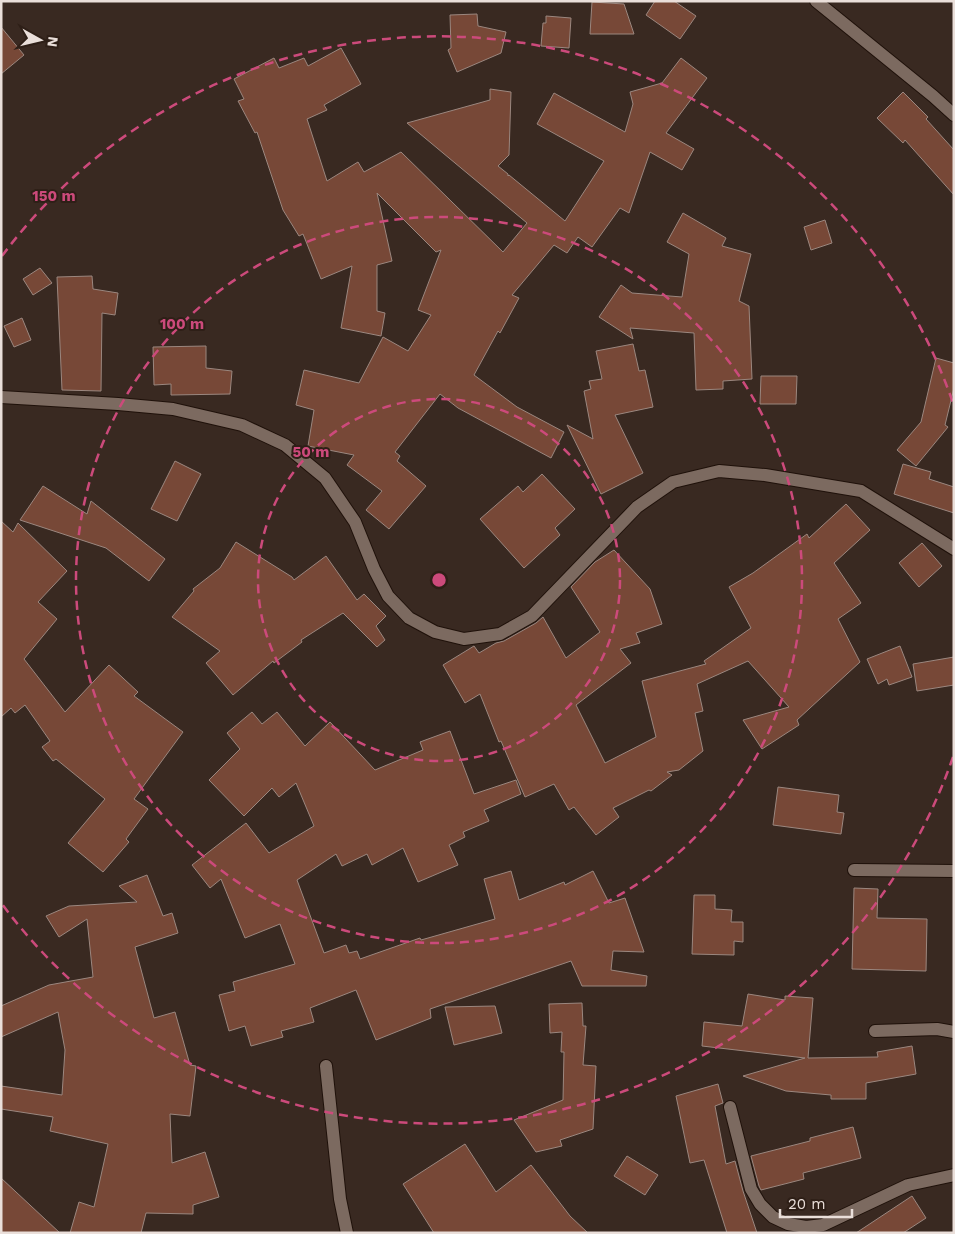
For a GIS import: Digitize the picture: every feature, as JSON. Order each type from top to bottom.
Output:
[{"type":"street","points":[[816,1],[954,115]]},
{"type":"street","points":[[1,396],[173,409],[242,425],[285,445],[326,478],[355,522],[374,569],[388,596],[409,618],[435,632],[464,639],[500,634],[532,616],[637,507],[673,482],[719,471],[765,475],[860,491],[954,550]]},
{"type":"street","points":[[854,870],[954,871]]},
{"type":"street","points":[[875,1031],[937,1029],[954,1032]]},
{"type":"street","points":[[326,1066],[340,1199],[348,1233]]},
{"type":"street","points":[[730,1107],[751,1189],[760,1204],[773,1217],[788,1224],[806,1227],[823,1224],[908,1185],[954,1174]]},
{"type":"building","points":[[655,1],[674,1],[696,16],[680,39],[646,15]]},
{"type":"building","points":[[592,2],[624,4],[634,34],[590,34]]},
{"type":"building","points":[[477,14],[478,26],[506,32],[501,53],[457,72],[448,50],[451,48],[450,15]]},
{"type":"building","points":[[546,16],[571,18],[569,48],[541,46],[543,23],[546,23]]},
{"type":"building","points":[[1,27],[24,55],[1,74]]},
{"type":"building","points":[[341,48],[361,84],[324,105],[327,110],[307,119],[327,181],[358,162],[364,172],[401,152],[503,252],[527,223],[407,123],[490,100],[490,89],[511,92],[509,155],[498,166],[565,221],[604,161],[537,124],[554,93],[625,132],[633,104],[630,92],[662,83],[681,58],[707,78],[666,133],[694,149],[682,170],[650,152],[629,213],[620,208],[592,247],[578,237],[567,253],[554,245],[512,295],[519,298],[474,375],[517,407],[564,432],[551,458],[458,408],[440,394],[395,452],[400,456],[397,461],[426,486],[389,529],[366,510],[382,491],[347,465],[354,455],[308,446],[314,410],[296,405],[304,370],[359,383],[383,337],[408,351],[431,315],[418,310],[441,250],[436,252],[377,193],[392,261],[377,265],[377,311],[385,313],[381,336],[341,328],[352,266],[321,279],[303,234],[299,236],[283,210],[257,132],[255,133],[238,101],[244,99],[234,79],[274,58],[279,68],[304,58],[308,66]]},
{"type":"building","points":[[903,92],[928,117],[926,119],[954,150],[954,195],[905,140],[903,143],[877,118]]},
{"type":"building","points":[[683,213],[726,238],[722,246],[751,254],[739,301],[749,306],[752,379],[723,381],[723,389],[696,390],[694,333],[630,328],[633,339],[599,317],[621,285],[632,293],[682,297],[689,254],[667,242]]},
{"type":"building","points":[[825,220],[832,243],[811,250],[804,227]]},
{"type":"building","points":[[40,268],[52,283],[33,295],[23,279]]},
{"type":"building","points":[[92,276],[93,289],[118,293],[115,315],[102,313],[101,391],[62,390],[57,277]]},
{"type":"building","points":[[22,318],[31,340],[14,347],[4,326]]},
{"type":"building","points":[[633,344],[639,371],[645,370],[653,407],[615,415],[643,473],[601,494],[567,425],[593,439],[584,391],[591,389],[589,381],[602,379],[596,351]]},
{"type":"building","points":[[206,346],[206,368],[232,371],[230,394],[171,395],[171,384],[154,385],[153,347]]},
{"type":"building","points":[[936,358],[954,363],[954,388],[945,425],[948,427],[916,466],[897,450],[921,422]]},
{"type":"building","points":[[761,376],[797,376],[796,404],[760,404]]},
{"type":"building","points":[[175,461],[201,474],[177,521],[151,509]]},
{"type":"building","points":[[903,464],[931,472],[929,479],[954,487],[954,513],[894,494]]},
{"type":"building","points":[[542,474],[575,509],[555,528],[560,535],[524,568],[480,519],[518,486],[523,492]]},
{"type":"building","points":[[43,486],[87,514],[91,501],[165,559],[149,581],[106,548],[20,520]]},
{"type":"building","points":[[846,504],[870,530],[834,563],[861,603],[838,619],[860,662],[797,720],[799,725],[762,749],[743,720],[789,707],[748,661],[697,684],[703,711],[695,713],[703,751],[679,770],[667,772],[672,775],[651,791],[649,790],[613,808],[619,817],[596,835],[574,807],[569,810],[554,784],[525,797],[501,741],[499,742],[480,694],[465,703],[443,665],[474,646],[479,653],[496,643],[504,641],[543,617],[566,658],[600,632],[571,587],[595,562],[614,550],[650,589],[662,624],[636,633],[640,643],[620,649],[631,663],[576,705],[605,763],[656,737],[642,681],[706,664],[704,661],[751,628],[729,587],[753,573],[807,534],[809,538]]},
{"type":"building","points":[[1,521],[13,532],[18,523],[67,571],[38,602],[57,619],[24,659],[65,712],[109,665],[138,692],[134,696],[183,732],[134,799],[148,809],[126,839],[129,842],[103,872],[68,843],[105,799],[56,759],[53,761],[42,747],[50,741],[25,705],[15,713],[11,708],[1,717]]},
{"type":"building","points":[[236,542],[294,580],[326,556],[357,600],[364,594],[386,616],[376,626],[385,640],[377,647],[343,613],[301,640],[302,642],[274,663],[273,661],[233,695],[206,663],[220,651],[172,617],[194,591],[193,589],[220,568]]},
{"type":"building","points":[[922,543],[942,566],[919,587],[899,563]]},
{"type":"building","points":[[900,646],[912,677],[889,685],[887,679],[878,684],[867,659]]},
{"type":"building","points":[[954,657],[954,685],[917,691],[913,664]]},
{"type":"building","points":[[252,712],[262,724],[277,712],[305,746],[330,722],[375,770],[423,750],[420,742],[450,731],[474,794],[516,780],[521,794],[484,810],[489,821],[463,832],[465,837],[449,845],[458,865],[418,882],[403,848],[372,865],[367,854],[342,866],[336,854],[297,880],[324,953],[346,945],[349,953],[357,951],[360,959],[420,938],[421,940],[495,919],[484,879],[511,871],[519,900],[564,882],[565,885],[593,871],[609,903],[625,898],[644,952],[613,951],[611,970],[647,976],[646,986],[582,986],[571,961],[430,1009],[431,1018],[376,1040],[356,990],[310,1008],[314,1022],[281,1031],[283,1037],[251,1046],[245,1026],[229,1031],[219,995],[235,991],[233,982],[295,964],[280,924],[245,938],[221,879],[210,888],[192,865],[246,823],[269,853],[314,826],[296,783],[279,797],[272,788],[244,816],[209,780],[240,749],[227,733]]},
{"type":"building","points":[[778,787],[839,795],[837,812],[844,813],[841,834],[773,825]]},
{"type":"building","points":[[147,875],[163,916],[172,913],[178,933],[135,947],[154,1018],[175,1012],[190,1065],[196,1066],[190,1116],[170,1114],[172,1163],[205,1152],[219,1197],[193,1205],[193,1214],[146,1213],[141,1233],[70,1233],[79,1202],[94,1207],[108,1144],[50,1131],[53,1117],[1,1109],[1,1086],[62,1095],[65,1050],[58,1012],[1,1037],[1,1006],[49,985],[93,977],[87,919],[59,937],[46,916],[69,906],[137,902],[119,886]]},
{"type":"building","points":[[854,888],[878,889],[877,918],[927,919],[926,971],[852,969]]},
{"type":"building","points":[[694,895],[715,895],[715,909],[732,910],[731,922],[743,922],[743,942],[734,941],[734,955],[692,954]]},
{"type":"building","points":[[748,994],[785,1000],[785,996],[813,998],[808,1058],[878,1057],[877,1052],[912,1046],[916,1074],[866,1083],[866,1099],[831,1099],[831,1095],[786,1091],[743,1076],[805,1058],[702,1046],[704,1022],[742,1026]]},
{"type":"building","points":[[582,1003],[583,1026],[586,1026],[583,1065],[596,1066],[593,1129],[560,1140],[562,1146],[536,1152],[514,1120],[563,1100],[564,1052],[561,1052],[562,1032],[550,1033],[549,1004]]},
{"type":"building","points":[[495,1006],[502,1033],[454,1045],[445,1007]]},
{"type":"building","points":[[718,1084],[723,1103],[715,1106],[726,1164],[735,1161],[757,1233],[727,1233],[704,1160],[690,1163],[676,1096]]},
{"type":"building","points":[[853,1127],[861,1158],[803,1173],[804,1179],[761,1190],[751,1156],[810,1141],[810,1138]]},
{"type":"building","points":[[465,1144],[496,1192],[531,1165],[570,1216],[588,1233],[434,1233],[403,1184]]},
{"type":"building","points":[[627,1156],[658,1175],[645,1195],[614,1176]]},
{"type":"building","points":[[1,1178],[60,1233],[1,1233]]},
{"type":"building","points":[[912,1196],[926,1218],[903,1233],[856,1233]]}]
